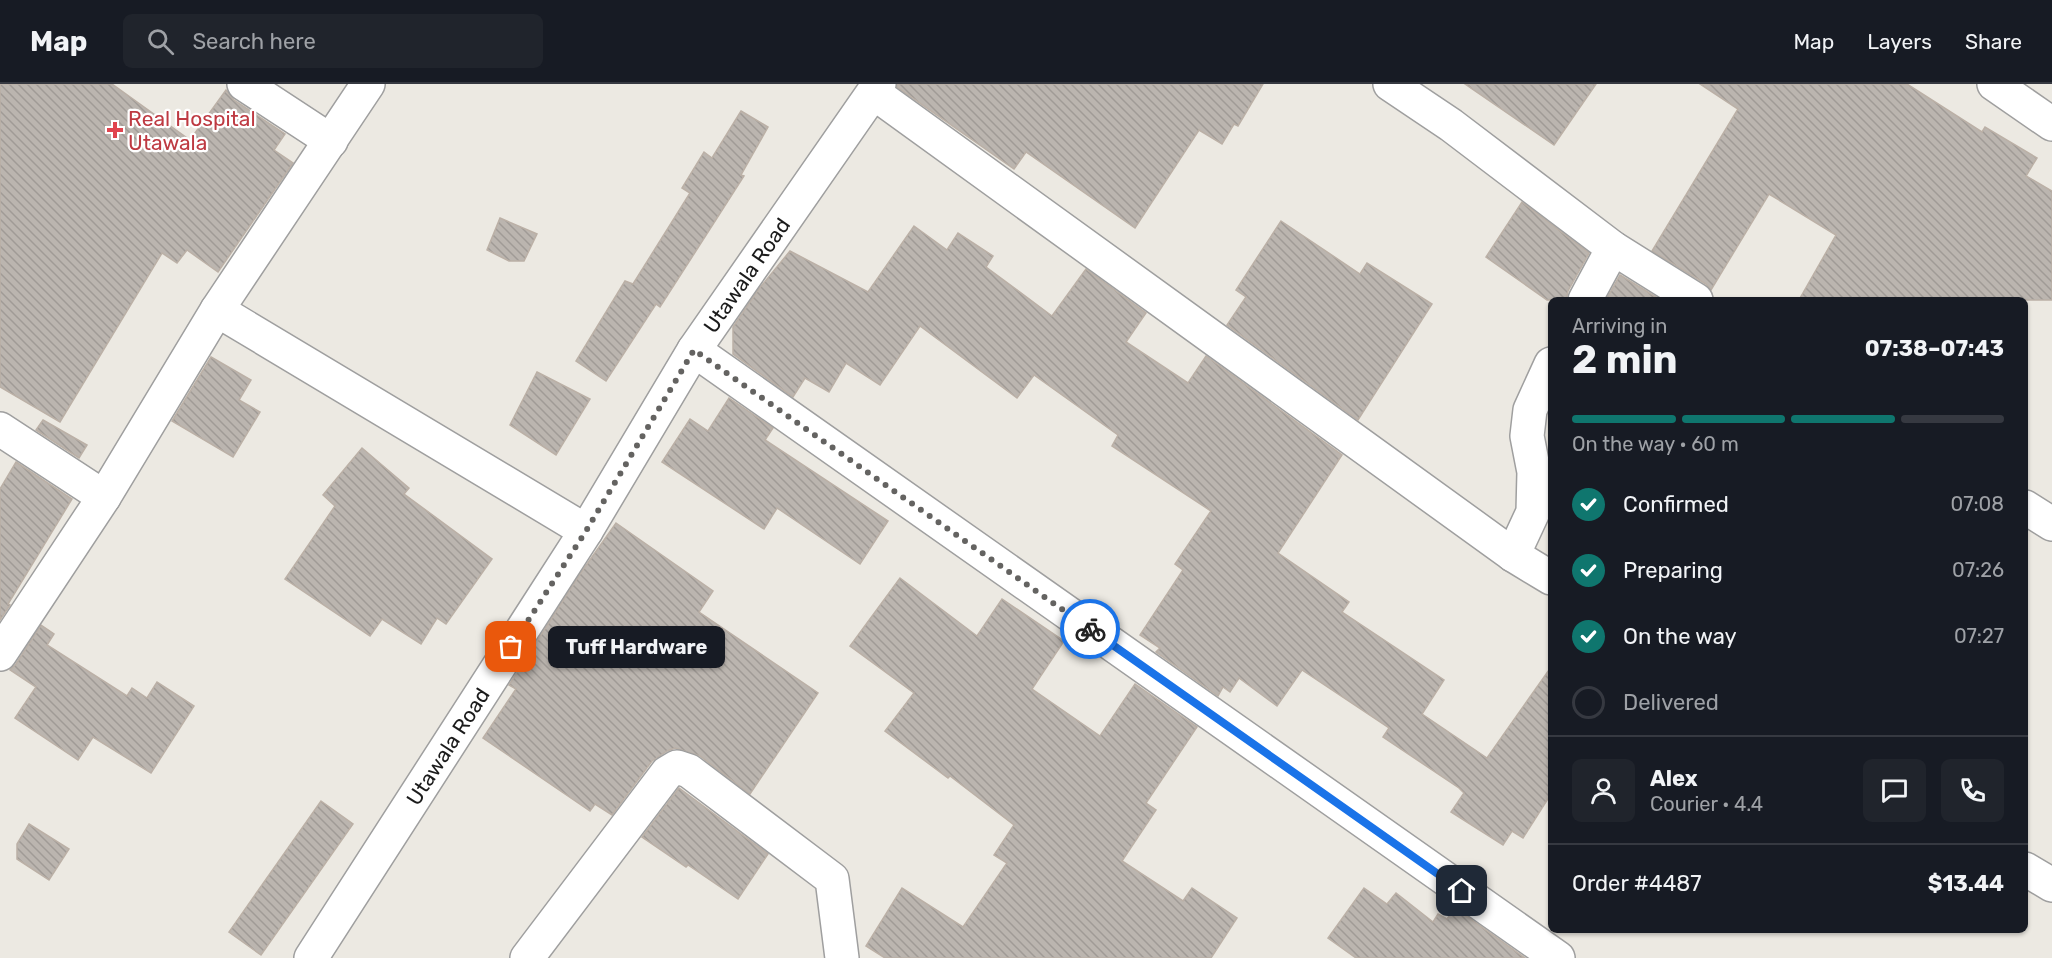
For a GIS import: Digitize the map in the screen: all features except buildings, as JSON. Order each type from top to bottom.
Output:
[{"type":"street","points":[[244,84],[331,141]]},
{"type":"street","points":[[0,654],[104,497],[217,310],[368,84]]},
{"type":"street","points":[[1390,84],[1450,125],[1613,248],[1691,297]]},
{"type":"street","points":[[1994,84],[2052,124]]},
{"type":"street","points":[[877,88],[1513,555],[1548,576]]},
{"type":"street","name":"Utawala Road","points":[[311,958],[586,531],[694,350],[877,88]]},
{"type":"street","points":[[1587,297],[1613,248]]},
{"type":"street","points":[[217,310],[586,531]]},
{"type":"street","points":[[694,350],[1558,958]]},
{"type":"street","points":[[1513,555],[1533,512],[1534,472],[1527,436],[1530,410],[1548,371]]},
{"type":"street","points":[[0,429],[104,497]]},
{"type":"street","points":[[2028,509],[2052,524]]},
{"type":"street","points":[[526,958],[667,773],[677,767],[689,771],[832,879],[842,958]]},
{"type":"street","points":[[2028,871],[2052,885]]},
{"type":"way so far","points":[[511,647],[586,531],[694,350],[1090,629]]},
{"type":"place","name":"Real Hospital Utawala","points":[[115,130]]},
{"type":"place","name":"Tuff Hardware","points":[[511,647]]},
{"type":"route","points":[[1090,629],[1462,891]]}]
